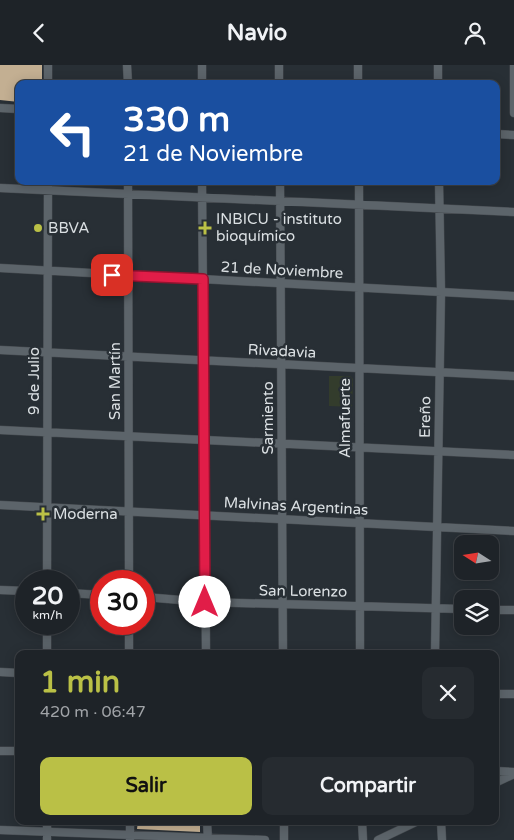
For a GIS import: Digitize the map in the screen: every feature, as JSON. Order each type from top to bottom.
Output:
[{"type":"street","points":[[48,65],[48,80]]},
{"type":"street","points":[[128,65],[128,80]]},
{"type":"street","points":[[202,65],[202,80]]},
{"type":"street","points":[[279,65],[279,80]]},
{"type":"street","points":[[358,65],[358,80]]},
{"type":"street","points":[[438,65],[438,80]]},
{"type":"street","points":[[514,65],[514,113]]},
{"type":"street","points":[[0,108],[15,109]]},
{"type":"street","points":[[500,134],[514,135]]},
{"type":"street","name":"9 de Julio","points":[[47,570],[48,185]]},
{"type":"street","name":"San Martín","points":[[128,185],[129,570]]},
{"type":"street","points":[[202,185],[206,650]]},
{"type":"street","name":"Sarmiento","points":[[280,185],[283,650]]},
{"type":"street","name":"Almafuerte","points":[[359,185],[360,650]]},
{"type":"street","name":"Ereño","points":[[435,650],[441,292],[439,185]]},
{"type":"street","points":[[0,188],[514,212]]},
{"type":"street","name":"21 de Noviembre","points":[[0,269],[514,296]]},
{"type":"street","name":"Rivadavia","points":[[0,350],[514,376]]},
{"type":"street","points":[[0,430],[514,455]]},
{"type":"street","name":"Malvinas Argentinas","points":[[0,505],[514,531]]},
{"type":"street","points":[[0,590],[15,591]]},
{"type":"street","name":"San Lorenzo","points":[[155,598],[205,602],[454,609]]},
{"type":"street","points":[[499,610],[514,610]]},
{"type":"street","points":[[47,635],[47,650]]},
{"type":"street","points":[[129,635],[129,650]]},
{"type":"street","points":[[0,672],[15,673]]},
{"type":"street","points":[[499,694],[514,695]]},
{"type":"street","points":[[0,751],[15,751]]},
{"type":"street","points":[[499,771],[514,773]]},
{"type":"street","points":[[499,781],[514,773]]},
{"type":"street","points":[[130,825],[130,838]]},
{"type":"street","points":[[208,825],[208,839]]},
{"type":"street","points":[[284,825],[284,840]]},
{"type":"street","points":[[362,825],[363,840]]},
{"type":"street","points":[[378,840],[410,825]]},
{"type":"street","points":[[441,825],[442,840]]},
{"type":"street","points":[[0,830],[47,836],[265,840]]},
{"type":"green space","points":[[329,376],[350,376],[353,379],[352,407],[329,406]]},
{"type":"building","points":[[0,65],[42,65],[42,80],[15,80],[15,102],[0,100]]},
{"type":"building","points":[[138,825],[200,825],[200,832],[137,829]]},
{"type":"place","name":"BBVA","points":[[38,228]]},
{"type":"place","name":"INBICU - instituto bioquímico","points":[[205,228]]},
{"type":"place","name":"Moderna","points":[[43,514]]},
{"type":"route","points":[[112,275],[203,279],[205,602]]}]
